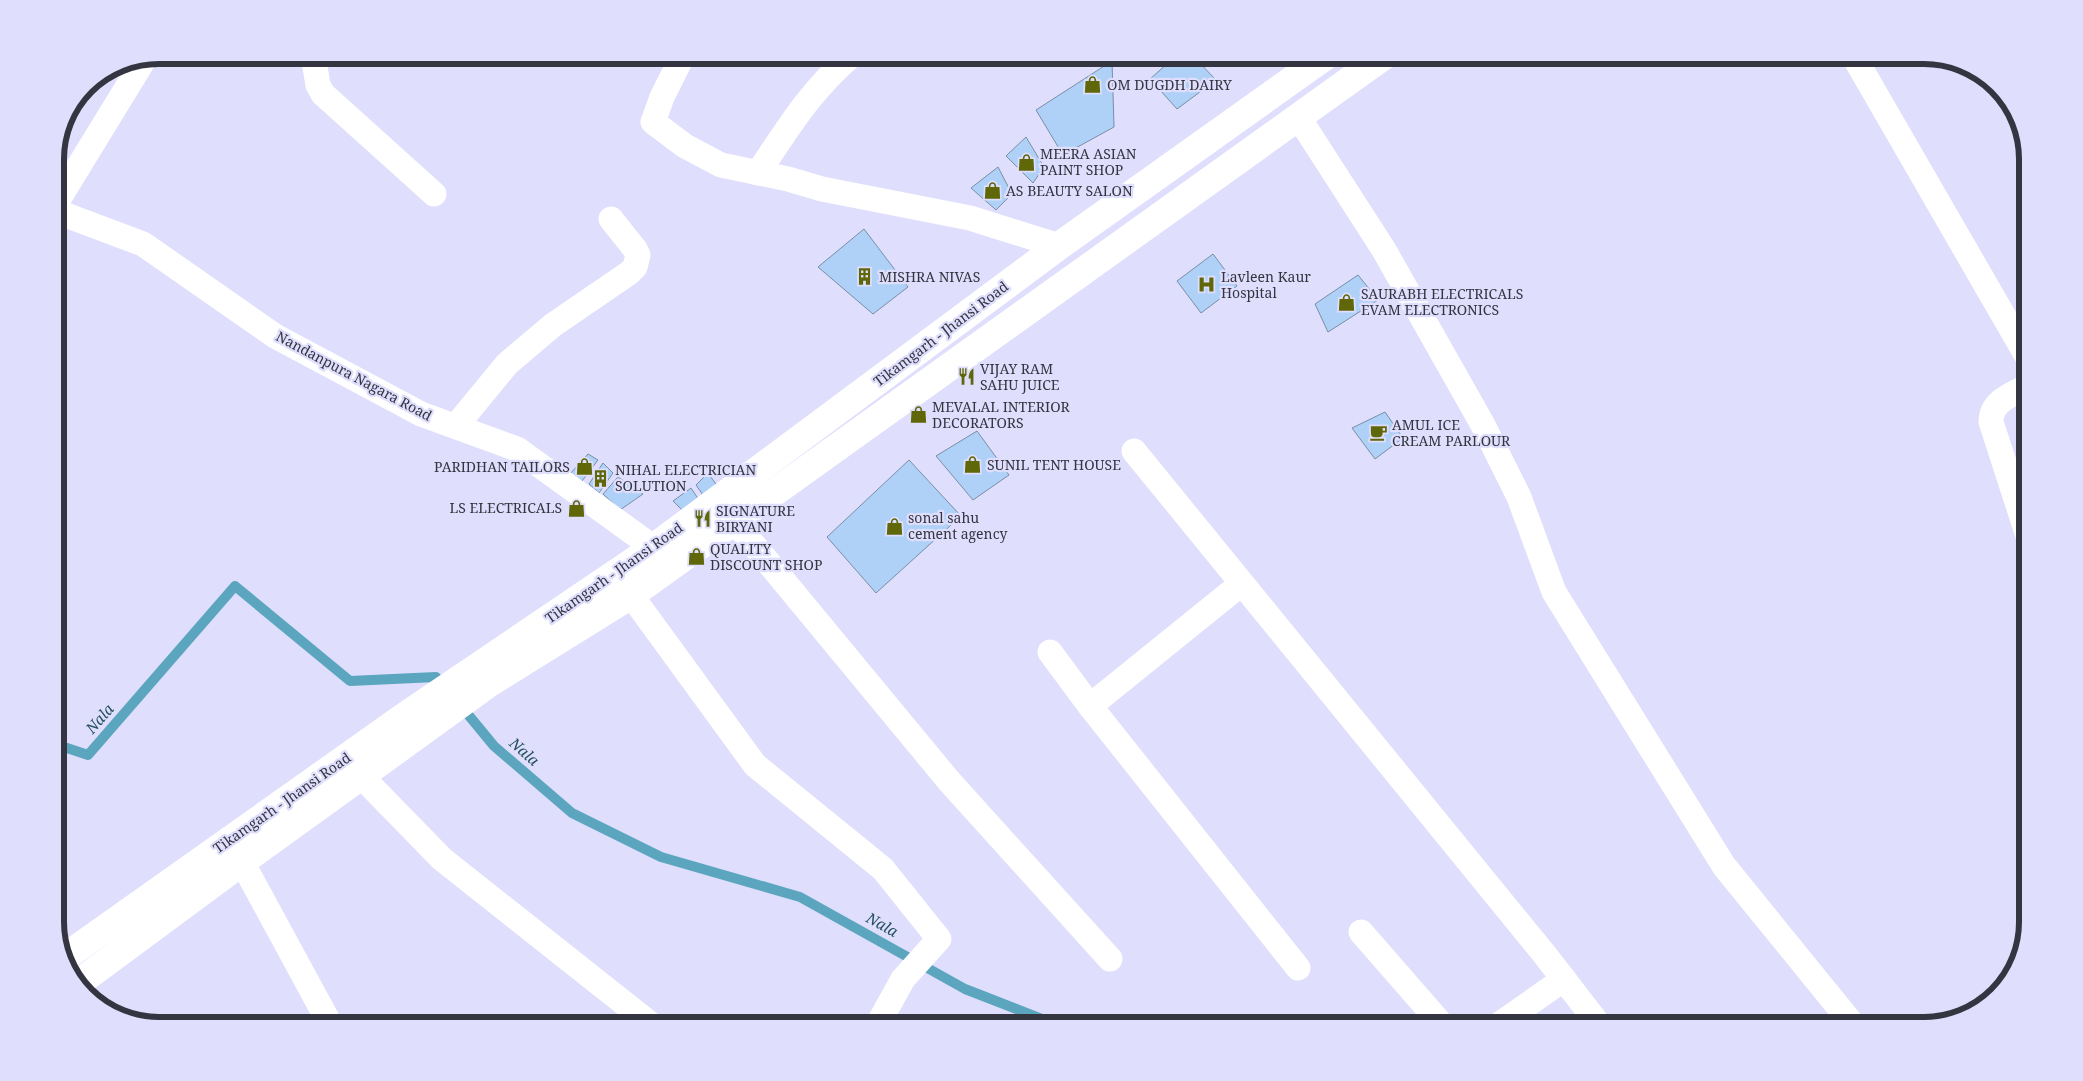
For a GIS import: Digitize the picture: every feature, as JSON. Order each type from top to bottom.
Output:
[{"type":"street","points":[[314,64],[318,85],[323,94],[434,194]]},
{"type":"street","points":[[678,64],[662,97],[653,122],[685,146],[721,165],[822,189],[970,218],[1060,246]]},
{"type":"street","points":[[758,173],[807,100],[829,74],[841,64]]},
{"type":"street","name":"Tikamgarh - Jhansi Road","points":[[485,674],[663,555],[1008,284],[1314,64]]},
{"type":"street","points":[[83,979],[361,776],[416,722],[485,674],[631,595],[663,555],[734,521],[1374,64]]},
{"type":"street","points":[[1858,64],[2019,342]]},
{"type":"street","points":[[64,190],[140,66]]},
{"type":"street","points":[[1299,118],[1384,250],[1483,425],[1519,498],[1554,592],[1724,866],[1847,1017]]},
{"type":"street","name":"Nandanpura Nagara Road","points":[[64,214],[143,244],[276,336],[421,414],[517,449],[663,555]]},
{"type":"street","points":[[456,426],[506,364],[553,325],[635,267],[638,255],[635,249],[611,219]]},
{"type":"street","points":[[1008,284],[1027,311]]},
{"type":"street","points":[[2019,391],[1995,406],[1991,414],[1991,422],[2019,508]]},
{"type":"street","points":[[1134,451],[1593,1017]]},
{"type":"street","points":[[734,521],[950,781],[1110,959]]},
{"type":"street","points":[[1090,706],[1241,584]]},
{"type":"street","points":[[631,595],[755,765],[884,869],[939,939],[904,979],[882,1017]]},
{"type":"street","points":[[1050,652],[1090,706],[1298,968]]},
{"type":"street","name":"Tikamgarh - Jhansi Road","points":[[69,954],[416,722]]},
{"type":"street","points":[[361,776],[442,859],[642,1017]]},
{"type":"street","points":[[242,862],[326,1017]]},
{"type":"street","points":[[1361,932],[1435,1017]]},
{"type":"street","points":[[1510,1017],[1564,979]]},
{"type":"building","name":"OM DUGDH DAIRY","points":[[1107,64],[1112,64],[1114,127],[1063,155],[1036,110]]},
{"type":"building","points":[[1167,64],[1201,64],[1216,80],[1177,109],[1150,79]]},
{"type":"building","name":"MEERA ASIAN PAINT SHOP","points":[[1026,137],[1044,167],[1033,183],[1006,156]]},
{"type":"building","name":"AS BEAUTY SALON","points":[[998,167],[1012,194],[996,210],[971,188]]},
{"type":"building","name":"MISHRA NIVAS","points":[[864,229],[908,287],[873,314],[818,267]]},
{"type":"building","points":[[1213,254],[1237,286],[1201,313],[1177,281]]},
{"type":"building","name":"SAURABH ELECTRICALS EVAM ELECTRONICS","points":[[1358,275],[1378,300],[1328,332],[1315,304]]},
{"type":"building","name":"AMUL ICE CREAM PARLOUR","points":[[1385,412],[1403,438],[1375,459],[1352,428]]},
{"type":"building","name":"SUNIL TENT HOUSE","points":[[977,431],[1009,475],[973,500],[936,456]]},
{"type":"building","name":"PARIDHAN TAILORS","points":[[588,454],[598,460],[582,481],[570,474]]},
{"type":"building","name":"sonal sahu cement agency","points":[[909,460],[961,516],[876,593],[827,537]]},
{"type":"building","name":"NIHAL ELECTRICIAN SOLUTION","points":[[603,463],[613,473],[599,493],[589,484]]},
{"type":"building","points":[[708,473],[718,487],[705,498],[696,485]]},
{"type":"building","points":[[618,477],[643,494],[620,510],[603,494]]},
{"type":"building","points":[[691,488],[701,503],[687,515],[673,501]]},
{"type":"waterway","name":"Nala","points":[[64,747],[88,755],[235,586],[350,681],[436,677],[445,688]]},
{"type":"waterway","name":"Nala","points":[[461,706],[494,746],[572,813],[661,857],[800,897],[965,989],[1037,1017]]},
{"type":"place","name":"OM DUGDH DAIRY","points":[[1093,85]]},
{"type":"place","name":"MEERA ASIAN PAINT SHOP","points":[[1026,162]]},
{"type":"place","name":"AS BEAUTY SALON","points":[[992,191]]},
{"type":"place","name":"MISHRA NIVAS","points":[[865,277]]},
{"type":"place","name":"Lavleen Kaur Hospital","points":[[1207,285]]},
{"type":"place","name":"SAURABH ELECTRICALS EVAM ELECTRONICS","points":[[1347,302]]},
{"type":"place","name":"VIJAY RAM SAHU JUICE","points":[[966,377]]},
{"type":"place","name":"MEVALAL INTERIOR DECORATORS","points":[[918,415]]},
{"type":"place","name":"AMUL ICE CREAM PARLOUR","points":[[1378,433]]},
{"type":"place","name":"SUNIL TENT HOUSE","points":[[973,465]]},
{"type":"place","name":"PARIDHAN TAILORS","points":[[584,467]]},
{"type":"place","name":"NIHAL ELECTRICIAN SOLUTION","points":[[601,478]]},
{"type":"place","name":"LS ELECTRICALS","points":[[576,508]]},
{"type":"place","name":"SIGNATURE BIRYANI","points":[[702,519]]},
{"type":"place","name":"sonal sahu cement agency","points":[[894,526]]},
{"type":"place","name":"QUALITY DISCOUNT SHOP","points":[[696,557]]}]
